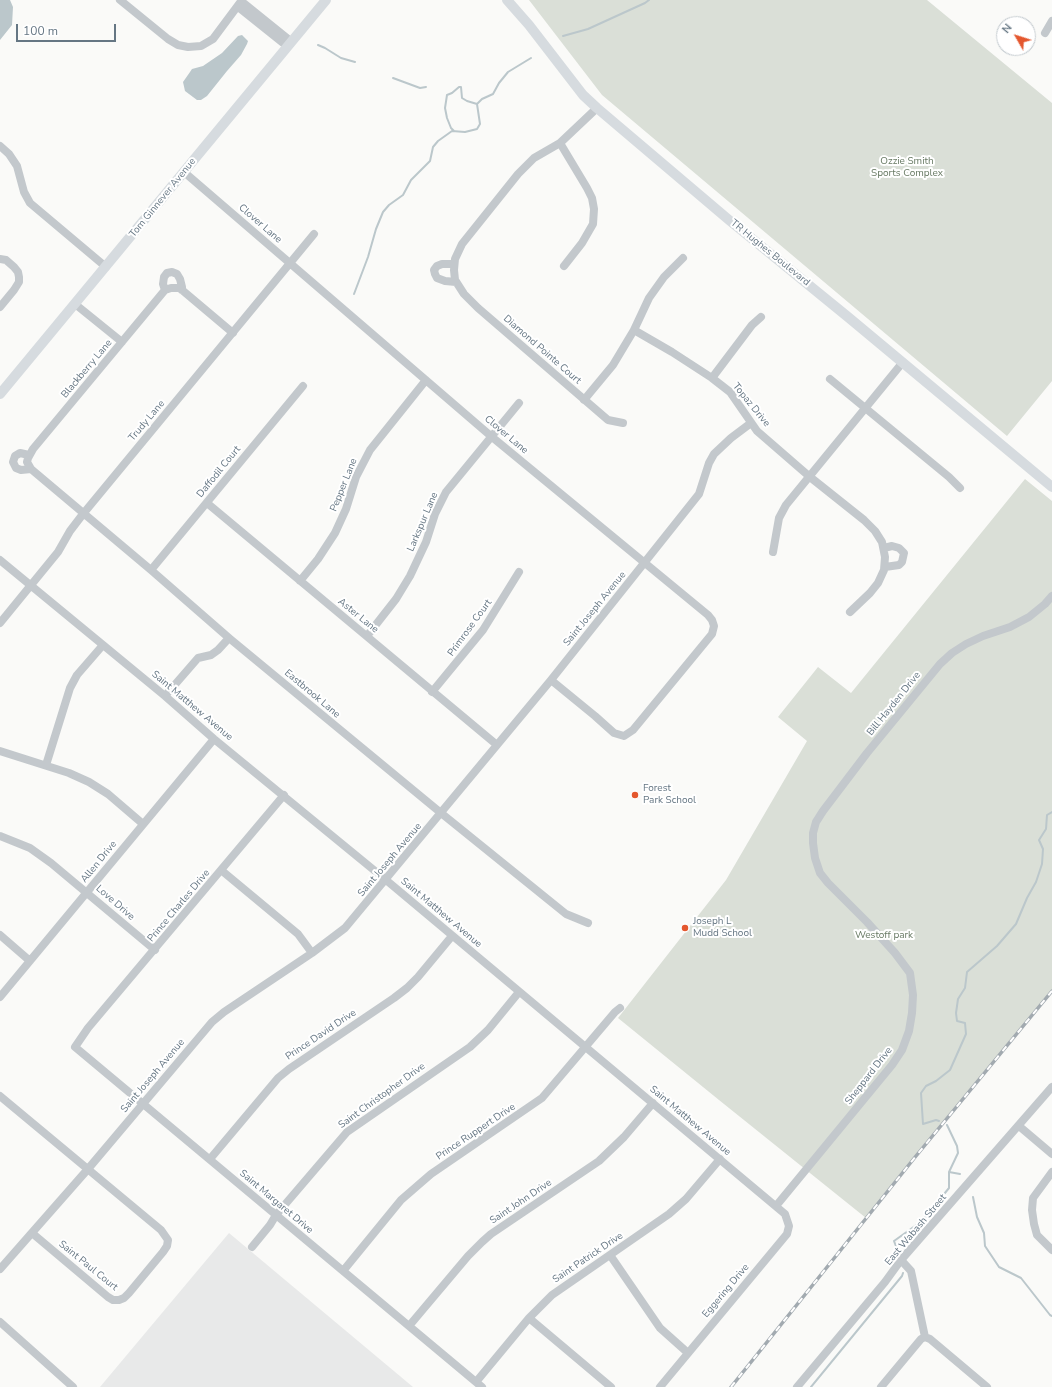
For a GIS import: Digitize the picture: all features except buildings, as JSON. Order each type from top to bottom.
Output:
[{"type":"main road","name":"Tom Ginnever Avenue","points":[[0,394],[326,0]]},
{"type":"main road","name":"TR Hughes Boulevard","points":[[506,0],[529,24],[584,95],[597,108],[729,220],[1052,486]]},
{"type":"street","points":[[120,0],[168,39],[178,45],[188,48],[200,46],[213,39],[240,3],[283,43],[290,44]]},
{"type":"street","points":[[1045,33],[1052,21]]},
{"type":"street","points":[[454,264],[442,264],[437,266],[434,270],[437,278],[445,281],[456,282],[454,264],[462,244],[518,174],[534,158],[560,143],[597,108]]},
{"type":"street","points":[[560,143],[587,188],[592,198],[594,209],[593,224],[582,243],[564,266]]},
{"type":"street","points":[[0,146],[9,154],[17,166],[24,192],[30,203],[106,267]]},
{"type":"street","name":"Clover Lane","points":[[184,172],[492,437],[708,614],[712,620],[714,626],[712,634],[633,730],[624,736],[614,733],[551,680]]},
{"type":"street","name":"Trudy Lane","points":[[0,623],[58,552],[70,531],[83,514],[314,234]]},
{"type":"street","points":[[584,400],[613,365],[634,330],[649,298],[664,277],[683,258]]},
{"type":"street","points":[[0,259],[6,260],[14,267],[18,272],[19,277],[14,290],[0,307]]},
{"type":"street","name":"Blackberry Lane","points":[[29,462],[122,342],[168,289],[163,284],[164,277],[167,273],[172,272],[177,274],[180,279],[182,290]]},
{"type":"street","name":"Diamond Pointe Court","points":[[456,282],[464,294],[478,308],[584,400],[608,420],[623,423]]},
{"type":"street","points":[[168,289],[179,288],[182,290],[233,333]]},
{"type":"street","points":[[75,304],[122,342]]},
{"type":"street","points":[[712,378],[752,325],[761,317]]},
{"type":"street","name":"Topaz Drive","points":[[634,330],[672,352],[712,378],[730,392],[757,431],[875,530],[884,548],[885,567],[878,583],[870,594],[850,612]]},
{"type":"street","points":[[773,552],[779,518],[786,505],[903,362]]},
{"type":"street","points":[[830,379],[949,477],[960,488]]},
{"type":"street","name":"Pepper Lane","points":[[300,581],[318,559],[334,533],[346,509],[356,477],[370,450],[426,380]]},
{"type":"street","name":"Daffodil Court","points":[[151,570],[303,386]]},
{"type":"street","name":"Larkspur Lane","points":[[367,636],[396,599],[410,576],[426,542],[435,514],[446,492],[519,403]]},
{"type":"street","name":"Saint Joseph Avenue","points":[[0,1269],[88,1169],[212,1022],[224,1012],[312,953],[345,928],[442,813],[646,563],[699,494],[709,463],[714,454],[731,438],[751,424]]},
{"type":"street","name":"Eastbrook Lane","points":[[29,462],[83,514],[230,638],[566,914],[588,924]]},
{"type":"street","name":"Aster Lane","points":[[207,503],[497,745]]},
{"type":"street","points":[[884,548],[892,546],[899,548],[904,553],[902,562],[899,565],[885,567]]},
{"type":"street","name":"Saint Matthew Avenue","points":[[0,560],[776,1206]]},
{"type":"street","name":"Primrose Court","points":[[432,692],[483,630],[519,572]]},
{"type":"street","name":"Bill Hayden Drive","points":[[820,873],[812,843],[816,822],[827,805],[940,664],[952,653],[966,644],[983,636],[1010,627],[1029,617],[1052,596]]},
{"type":"street","points":[[164,696],[198,658],[211,655],[230,638]]},
{"type":"street","points":[[46,765],[70,688],[103,645]]},
{"type":"street","name":"Allen Drive","points":[[0,997],[214,739]]},
{"type":"street","points":[[0,751],[69,772],[108,794],[143,824]]},
{"type":"street","name":"Prince Charles Drive","points":[[88,1028],[284,795]]},
{"type":"street","name":"Love Drive","points":[[0,836],[30,848],[52,862],[155,950]]},
{"type":"street","points":[[221,870],[298,934],[312,953]]},
{"type":"street","name":"Sheppard Drive","points":[[776,1206],[892,1065],[902,1050],[912,1013],[913,995],[910,973],[896,952],[820,873]]},
{"type":"street","points":[[0,935],[30,961]]},
{"type":"street","name":"Prince David Drive","points":[[210,1160],[278,1078],[407,988],[418,978],[452,936]]},
{"type":"street","name":"Saint Christopher Drive","points":[[252,1247],[276,1215],[347,1132],[470,1047],[488,1030],[519,992]]},
{"type":"street","name":"Prince Ruppert Drive","points":[[343,1271],[401,1200],[417,1185],[542,1098],[620,1008]]},
{"type":"street","name":"Saint Margaret Drive","points":[[88,1028],[75,1047],[479,1384]]},
{"type":"street","name":"East Wabash Street","points":[[797,1387],[885,1282],[901,1260],[1052,1087]]},
{"type":"street","points":[[0,1096],[88,1169]]},
{"type":"street","name":"Saint John Drive","points":[[409,1326],[468,1256],[482,1242],[497,1230],[599,1161],[624,1137],[653,1103]]},
{"type":"street","points":[[1019,1126],[1052,1154]]},
{"type":"street","name":"Saint Patrick Drive","points":[[479,1384],[529,1318],[552,1294],[668,1214],[686,1198],[720,1159]]},
{"type":"street","name":"Saint Paul Court","points":[[32,1233],[108,1297],[113,1300],[119,1300],[124,1298],[129,1293],[163,1252],[167,1246],[168,1240],[161,1230],[88,1169]]},
{"type":"street","points":[[1052,1172],[1033,1198],[1032,1210],[1034,1224],[1038,1235],[1052,1250]]},
{"type":"street","name":"Eggering Drive","points":[[660,1387],[787,1234],[789,1226],[788,1220],[785,1214],[776,1206]]},
{"type":"street","points":[[610,1255],[660,1328],[688,1353]]},
{"type":"street","points":[[901,1260],[911,1271],[925,1337]]},
{"type":"street","points":[[529,1318],[611,1387]]},
{"type":"street","points":[[0,1322],[73,1387]]},
{"type":"street","points":[[881,1387],[921,1339],[925,1337]]},
{"type":"street","points":[[925,1337],[930,1339],[986,1387]]},
{"type":"shaded area","points":[[0,0],[10,0],[13,7],[12,25],[0,40]]},
{"type":"shaded area","points":[[242,35],[248,41],[241,55],[207,96],[201,100],[197,100],[185,91],[183,82],[192,69],[203,66],[222,53],[238,36]]},
{"type":"shaded area","points":[[229,1233],[413,1387],[100,1387]]},
{"type":"green space","name":"Ozzie Smith Sports Complex","points":[[529,0],[927,0],[1052,103],[1052,381],[1007,436],[602,95]]},
{"type":"green space","name":"Westoff park","points":[[1025,479],[1052,501],[1052,992],[866,1218],[618,1018],[726,880],[807,741],[778,717],[818,667],[851,693]]},
{"type":"waterway","points":[[563,36],[588,29],[649,0]]},
{"type":"waterway","points":[[318,45],[341,58],[355,62]]},
{"type":"waterway","points":[[354,294],[383,212],[389,205],[403,195],[411,180],[430,161],[433,147],[438,141],[452,131],[465,132],[477,129],[480,124],[477,104],[482,99],[493,94],[499,83],[508,72],[531,58]]},
{"type":"waterway","points":[[393,78],[420,88],[426,87]]},
{"type":"waterway","points":[[454,131],[451,128],[447,118],[445,108],[447,95],[461,87],[462,98],[477,104]]},
{"type":"waterway","points":[[939,1121],[936,1120],[923,1124],[921,1093],[926,1086],[936,1081],[950,1070],[966,1034],[965,1023],[957,1021],[956,1013],[958,999],[965,988],[967,972],[997,946],[1016,924],[1027,898],[1036,882],[1042,864],[1043,849],[1039,840],[1046,829],[1047,815],[1052,812]]},
{"type":"waterway","points":[[900,1257],[894,1241],[922,1221],[949,1188],[949,1172],[958,1153],[957,1146],[947,1125]]},
{"type":"waterway","points":[[949,1172],[960,1174]]},
{"type":"waterway","points":[[973,1197],[977,1217],[984,1233],[985,1246],[999,1267],[1021,1278],[1052,1316]]},
{"type":"waterway","points":[[811,1387],[903,1273]]},
{"type":"railway","points":[[731,1387],[916,1156],[1052,991]]},
{"type":"place","name":"Forest Park School","points":[[635,795]]},
{"type":"place","name":"Joseph L Mudd School","points":[[685,928]]}]
